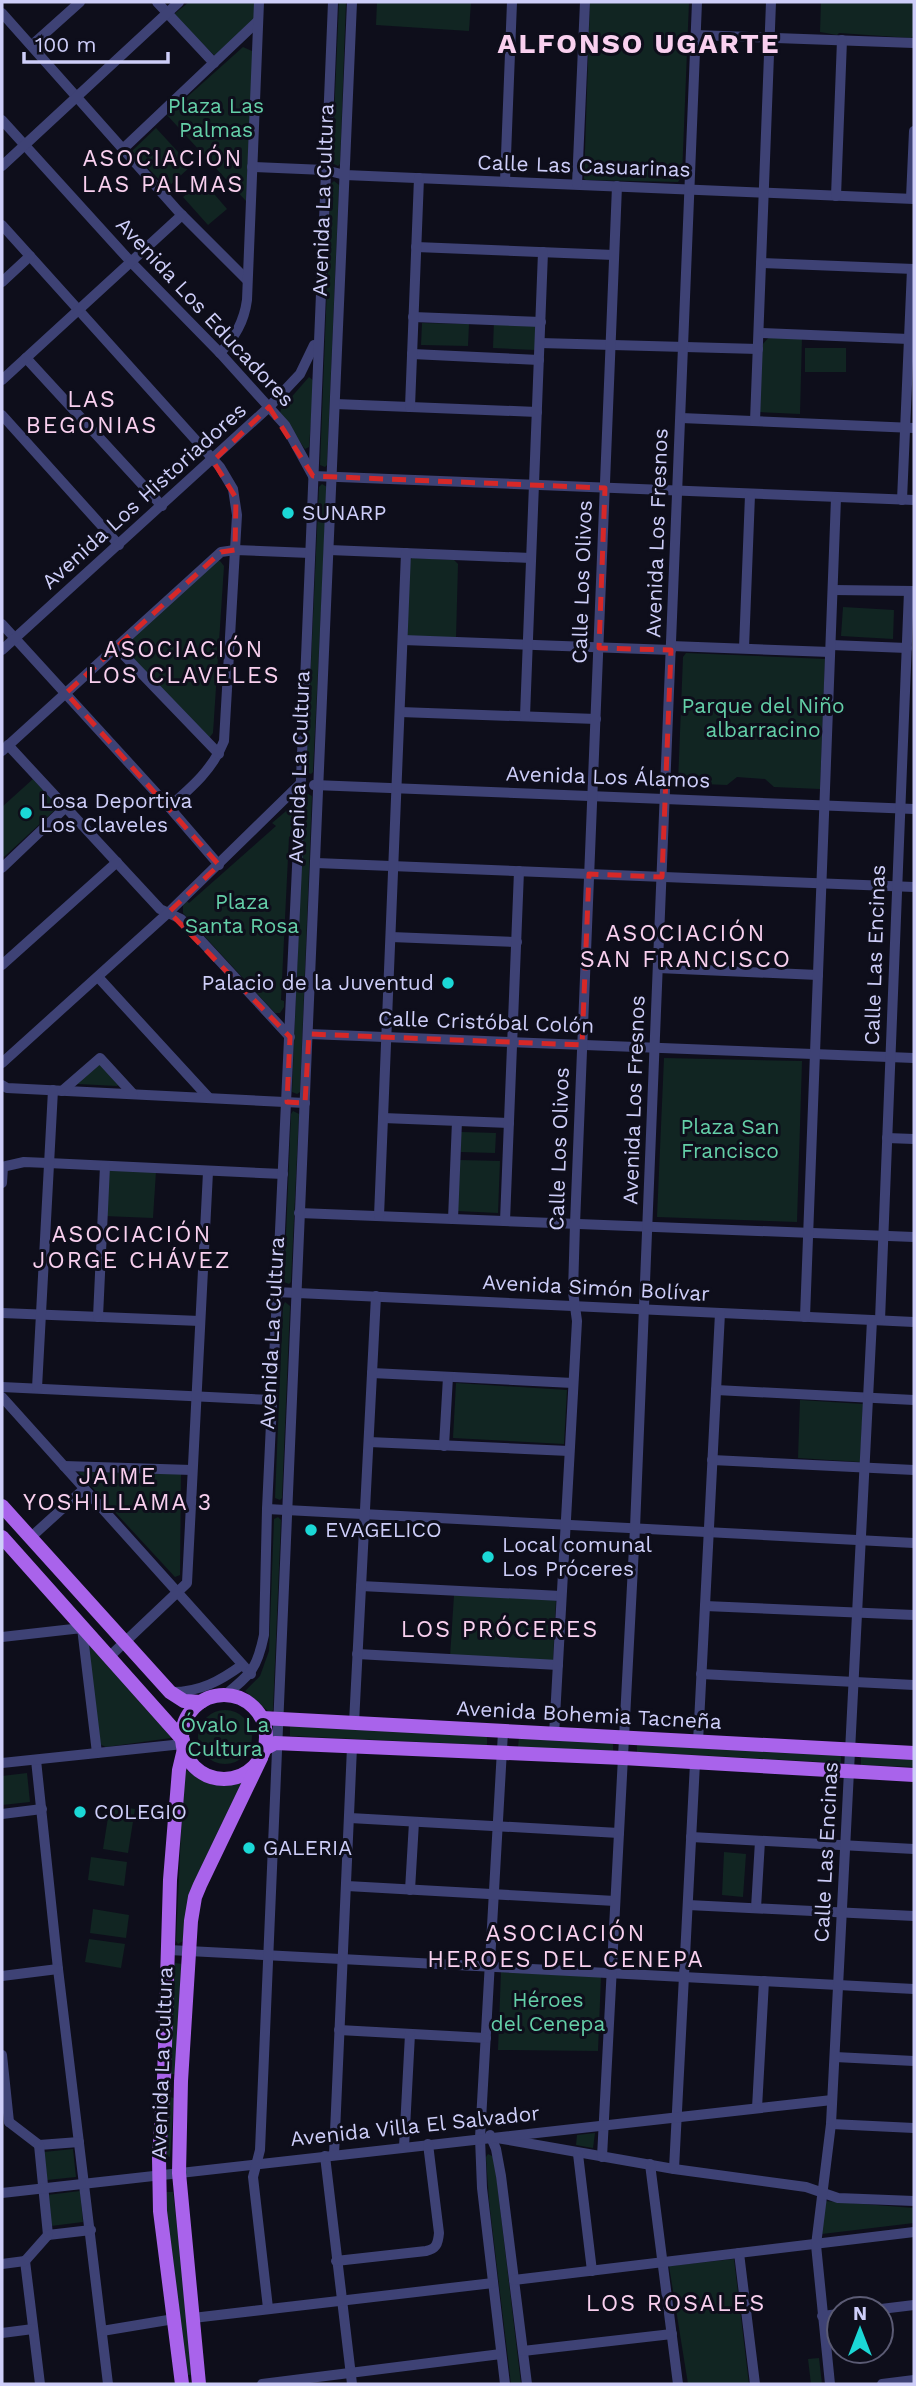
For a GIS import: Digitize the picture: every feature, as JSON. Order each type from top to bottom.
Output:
[{"type":"main road","points":[[2,1506],[170,1692],[184,1701],[201,1702]]},
{"type":"main road","points":[[2,1538],[109,1657],[183,1744],[192,1764],[202,1772],[228,1778],[241,1775],[252,1768],[267,1750],[265,1729],[269,1718],[247,1701],[226,1695],[213,1696],[201,1702],[187,1718],[183,1744]]},
{"type":"main road","name":"Avenida Bohemia Tacneña","points":[[269,1718],[914,1753]]},
{"type":"main road","name":"Avenida La Cultura","points":[[182,2384],[160,2211],[159,2175],[170,1880],[183,1744]]},
{"type":"main road","name":"Avenida Bohemia Tacneña","points":[[267,1750],[352,1747],[502,1753],[914,1776]]},
{"type":"main road","name":"Avenida La Cultura","points":[[199,2384],[179,2173],[188,1951],[195,1897],[267,1750]]},
{"type":"main road","points":[[164,2079],[181,2081]]},
{"type":"street","points":[[32,45],[80,2]]},
{"type":"street","points":[[157,2],[214,63]]},
{"type":"street","points":[[2,166],[179,2]]},
{"type":"street","points":[[220,353],[237,333],[247,300],[259,2]]},
{"type":"street","name":"Avenida La Cultura","points":[[251,1674],[260,1656],[264,1635],[276,1292],[290,1037],[333,2]]},
{"type":"street","name":"Avenida La Cultura","points":[[269,1718],[285,1510],[309,1034],[352,2]]},
{"type":"street","points":[[505,181],[512,2]]},
{"type":"street","points":[[577,184],[585,2]]},
{"type":"street","name":"Avenida Los Fresnos","points":[[602,2157],[635,1528],[697,2]]},
{"type":"street","points":[[755,421],[771,2]]},
{"type":"street","points":[[2,13],[182,215],[247,280]]},
{"type":"street","points":[[124,148],[258,20]]},
{"type":"street","points":[[696,35],[914,43]]},
{"type":"street","points":[[836,196],[842,40]]},
{"type":"street","name":"Avenida Los Educadores","points":[[2,120],[269,408],[292,435],[313,476]]},
{"type":"street","points":[[913,199],[914,131]]},
{"type":"street","name":"Calle Las Casuarinas","points":[[252,167],[325,170],[345,175],[913,199]]},
{"type":"street","points":[[410,407],[419,178]]},
{"type":"street","name":"Calle Los Olivos","points":[[554,1735],[577,1321],[575,1224],[617,186]]},
{"type":"street","points":[[2,380],[182,215]]},
{"type":"street","points":[[2,225],[225,474],[236,498],[226,730],[219,754],[196,784],[169,807]]},
{"type":"street","points":[[416,247],[614,255]]},
{"type":"street","points":[[525,716],[543,253]]},
{"type":"street","points":[[2,282],[30,256]]},
{"type":"street","points":[[313,476],[908,500],[909,339],[913,269],[761,263]]},
{"type":"street","points":[[413,317],[541,322]]},
{"type":"street","name":"Avenida Los Historiadores","points":[[2,650],[269,408],[308,362],[319,325]]},
{"type":"street","points":[[759,333],[909,339]]},
{"type":"street","points":[[540,343],[758,349]]},
{"type":"street","points":[[412,354],[539,360]]},
{"type":"street","points":[[26,358],[162,506]]},
{"type":"street","points":[[335,404],[537,412]]},
{"type":"street","points":[[2,415],[119,545]]},
{"type":"street","points":[[681,418],[910,428]]},
{"type":"street","points":[[744,648],[750,495]]},
{"type":"street","points":[[805,1317],[836,498]]},
{"type":"street","points":[[290,1037],[181,919],[160,909],[67,806],[5,748],[221,552],[235,550],[310,553]]},
{"type":"street","points":[[328,550],[531,558]]},
{"type":"street","points":[[379,1216],[406,553]]},
{"type":"street","points":[[833,590],[912,591]]},
{"type":"street","name":"Calle Las Encinas","points":[[830,2384],[816,2245],[831,2124],[868,1398],[883,1236],[901,808],[909,733],[910,660],[907,648],[912,591]]},
{"type":"street","points":[[2,624],[219,865]]},
{"type":"street","points":[[402,640],[598,648],[907,648]]},
{"type":"street","points":[[116,647],[219,754]]},
{"type":"street","points":[[400,712],[596,719]]},
{"type":"street","points":[[2,1063],[169,912],[301,783]]},
{"type":"street","name":"Avenida Los Álamos","points":[[301,783],[914,809]]},
{"type":"street","points":[[2,868],[67,806]]},
{"type":"street","points":[[2,965],[117,862]]},
{"type":"street","points":[[316,863],[914,887]]},
{"type":"street","points":[[505,1221],[519,871]]},
{"type":"street","points":[[391,937],[517,942]]},
{"type":"street","points":[[658,968],[818,975]]},
{"type":"street","points":[[98,977],[209,1098]]},
{"type":"street","name":"Calle Cristóbal Colón","points":[[309,1034],[914,1058]]},
{"type":"street","points":[[37,1388],[48,1163],[58,1090],[100,1058],[133,1094]]},
{"type":"street","points":[[2,1085],[6,1088],[305,1103]]},
{"type":"street","points":[[383,1118],[509,1123]]},
{"type":"street","points":[[453,1219],[457,1121]]},
{"type":"street","points":[[887,1138],[914,1139]]},
{"type":"street","points":[[2,1183],[2,1167],[24,1163],[283,1174]]},
{"type":"street","points":[[98,1317],[105,1166]]},
{"type":"street","points":[[109,1657],[187,1583],[208,1171]]},
{"type":"street","points":[[299,1213],[914,1237]]},
{"type":"street","name":"Avenida Simón Bolívar","points":[[276,1292],[914,1322]]},
{"type":"street","points":[[354,1723],[376,1296]]},
{"type":"street","points":[[2,1313],[200,1321]]},
{"type":"street","points":[[698,1742],[720,1313]]},
{"type":"street","points":[[372,1373],[573,1383]]},
{"type":"street","points":[[444,1446],[448,1377]]},
{"type":"street","points":[[2,1387],[272,1400]]},
{"type":"street","points":[[716,1390],[914,1400]]},
{"type":"street","points":[[2,1396],[251,1674],[226,1695]]},
{"type":"street","points":[[369,1442],[569,1451]]},
{"type":"street","points":[[712,1460],[914,1470]]},
{"type":"street","points":[[64,1466],[192,1470]]},
{"type":"street","points":[[30,1538],[84,1489]]},
{"type":"street","points":[[267,1509],[914,1543]]},
{"type":"street","points":[[361,1586],[561,1596]]},
{"type":"street","points":[[705,1606],[914,1615]]},
{"type":"street","points":[[2,1637],[82,1628],[97,1753]]},
{"type":"street","points":[[358,1654],[558,1665]]},
{"type":"street","points":[[170,1692],[203,1688],[242,1665]]},
{"type":"street","points":[[701,1674],[914,1685]]},
{"type":"street","points":[[503,1732],[482,2115],[485,2137],[482,2188],[505,2384]]},
{"type":"street","points":[[2,1763],[183,1744]]},
{"type":"street","points":[[351,2378],[336,2261],[330,2155],[340,2030],[352,1747]]},
{"type":"street","points":[[267,1750],[268,1955],[260,2150],[253,2177],[268,2308]]},
{"type":"street","points":[[36,1760],[58,1969],[108,2384]]},
{"type":"street","points":[[674,2169],[695,1763]]},
{"type":"street","points":[[2,1814],[42,1809]]},
{"type":"street","points":[[351,1818],[619,1833]]},
{"type":"street","points":[[410,1890],[414,1822]]},
{"type":"street","points":[[691,1837],[914,1849]]},
{"type":"street","points":[[756,1908],[760,1841]]},
{"type":"street","points":[[347,1886],[615,1901]]},
{"type":"street","points":[[688,1905],[914,1916]]},
{"type":"street","points":[[169,1950],[914,1989]]},
{"type":"street","points":[[2,1976],[58,1969]]},
{"type":"street","points":[[757,2108],[764,1981]]},
{"type":"street","points":[[340,2030],[486,2038]]},
{"type":"street","points":[[404,2147],[410,2034]]},
{"type":"street","points":[[2,2054],[6,2123],[39,2145],[79,2141]]},
{"type":"street","points":[[835,2057],[914,2061]]},
{"type":"street","name":"Avenida Villa El Salvador","points":[[2,2193],[832,2100]]},
{"type":"street","points":[[831,2124],[914,2128]]},
{"type":"street","points":[[485,2137],[674,2169],[806,2187],[838,2198],[914,2201]]},
{"type":"street","points":[[485,2137],[500,2169],[527,2384]]},
{"type":"street","points":[[336,2261],[433,2250],[439,2240],[439,2234],[428,2144]]},
{"type":"street","points":[[39,2145],[47,2235]]},
{"type":"street","points":[[578,2154],[592,2271]]},
{"type":"street","points":[[650,2164],[678,2384]]},
{"type":"street","points":[[2,2264],[25,2261],[47,2235],[91,2230]]},
{"type":"street","points":[[514,2280],[914,2232]]},
{"type":"street","points":[[739,2253],[755,2384]]},
{"type":"street","points":[[25,2261],[40,2384]]},
{"type":"street","points":[[193,2318],[493,2283]]},
{"type":"street","points":[[895,2307],[914,2305]]},
{"type":"street","points":[[102,2331],[174,2319]]},
{"type":"street","points":[[2,2333],[33,2329]]},
{"type":"street","points":[[523,2351],[671,2334]]},
{"type":"street","points":[[262,2384],[351,2378],[502,2354]]},
{"type":"street","points":[[882,2384],[914,2380]]},
{"type":"highlighted area","points":[[269,407],[313,476],[605,488],[599,648],[671,650],[662,877],[589,874],[582,1045],[309,1034],[305,1103],[287,1102],[290,1037],[169,912],[219,865],[66,693],[221,552],[235,550],[236,498],[213,461]]},
{"type":"green space","points":[[189,2],[255,2],[254,19],[215,56],[173,15]]},
{"type":"green space","points":[[339,2],[346,2],[338,166],[332,163]]},
{"type":"green space","points":[[377,2],[471,2],[469,31],[376,25]]},
{"type":"green space","points":[[590,2],[689,2],[682,176],[678,182],[584,179]]},
{"type":"green space","points":[[821,2],[914,2],[914,35],[911,38],[820,32]]},
{"type":"green space","name":"Plaza Las Palmas","points":[[243,47],[252,51],[253,58],[246,201],[167,115]]},
{"type":"green space","points":[[156,128],[191,166],[167,188],[132,151]]},
{"type":"green space","points":[[203,181],[227,209],[208,225],[183,197]]},
{"type":"green space","points":[[334,181],[339,185],[325,467],[320,465],[331,184]]},
{"type":"green space","points":[[494,320],[537,321],[535,350],[493,348]]},
{"type":"green space","points":[[422,323],[469,324],[468,346],[421,345]]},
{"type":"green space","points":[[770,336],[802,337],[800,414],[758,412],[761,346]]},
{"type":"green space","points":[[805,348],[846,348],[846,372],[805,372]]},
{"type":"green space","points":[[309,377],[314,381],[309,447],[305,449],[280,413]]},
{"type":"green space","points":[[322,484],[327,487],[311,774],[306,772],[319,487]]},
{"type":"green space","points":[[412,558],[454,560],[458,564],[456,638],[407,637],[409,562]]},
{"type":"green space","points":[[215,561],[220,561],[224,566],[213,733],[209,738],[121,651],[122,644]]},
{"type":"green space","points":[[843,607],[894,610],[893,639],[841,636]]},
{"type":"green space","name":"Parque del Niño albarracino","points":[[686,653],[825,659],[820,789],[774,787],[765,779],[737,777],[727,785],[678,783],[683,657]]},
{"type":"green space","points":[[33,779],[56,804],[56,809],[4,857],[2,807]]},
{"type":"green space","points":[[306,793],[312,796],[300,1092],[297,1094],[292,1092]]},
{"type":"green space","name":"Plaza Santa Rosa","points":[[292,806],[281,1000],[284,1001],[284,1007],[280,1013],[275,1013],[183,913],[183,905],[186,900],[189,903],[276,826],[272,823]]},
{"type":"green space","name":"Plaza San Francisco","points":[[664,1058],[802,1061],[797,1222],[657,1217]]},
{"type":"green space","points":[[100,1064],[119,1084],[117,1086],[78,1084],[77,1082]]},
{"type":"green space","points":[[293,1111],[299,1114],[289,1284],[284,1282]]},
{"type":"green space","points":[[461,1132],[496,1133],[495,1153],[461,1152]]},
{"type":"green space","points":[[459,1160],[500,1161],[498,1213],[457,1211]]},
{"type":"green space","points":[[106,1169],[156,1171],[153,1218],[104,1216]]},
{"type":"green space","points":[[285,1302],[290,1306],[280,1500],[275,1498]]},
{"type":"green space","points":[[456,1383],[567,1390],[564,1444],[453,1438]]},
{"type":"green space","points":[[800,1400],[863,1404],[860,1462],[798,1458]]},
{"type":"green space","points":[[78,1472],[181,1473],[180,1575],[175,1577]]},
{"type":"green space","points":[[278,1517],[281,1520],[273,1710],[270,1713],[245,1691],[260,1676],[269,1651],[274,1519]]},
{"type":"green space","points":[[454,1595],[556,1599],[553,1661],[450,1657]]},
{"type":"green space","points":[[89,1641],[168,1731],[171,1738],[106,1747],[99,1744],[85,1644]]},
{"type":"green space","name":"Óvalo La Cultura","points":[[225,1710],[244,1718],[252,1737],[244,1756],[225,1764],[206,1756],[198,1737],[206,1718]]},
{"type":"green space","points":[[290,1726],[487,1735],[487,1745],[290,1736]]},
{"type":"green space","points":[[519,1737],[613,1742],[613,1751],[518,1747]]},
{"type":"green space","points":[[637,1743],[841,1754],[841,1763],[637,1752]]},
{"type":"green space","points":[[861,1755],[914,1758],[914,1767],[861,1765]]},
{"type":"green space","points":[[184,1769],[212,1785],[242,1783],[183,1941],[178,1944],[176,1941]]},
{"type":"green space","points":[[27,1773],[30,1802],[2,1805],[2,1776]]},
{"type":"green space","points":[[110,1805],[135,1809],[128,1853],[103,1849]]},
{"type":"green space","points":[[724,1852],[746,1854],[743,1897],[722,1895]]},
{"type":"green space","points":[[91,1857],[127,1862],[124,1886],[88,1880]]},
{"type":"green space","points":[[93,1909],[129,1915],[126,1938],[90,1933]]},
{"type":"green space","points":[[89,1939],[125,1944],[121,1968],[85,1962]]},
{"type":"green space","points":[[175,1963],[183,1964],[176,2074],[168,2074]]},
{"type":"green space","name":"Héroes del Cenepa","points":[[501,1972],[601,1977],[598,2051],[498,2050]]},
{"type":"green space","points":[[166,2096],[174,2098],[170,2157],[163,2156]]},
{"type":"green space","points":[[595,2133],[593,2148],[576,2145],[577,2135]]},
{"type":"green space","points":[[73,2149],[76,2177],[47,2180],[44,2152]]},
{"type":"green space","points":[[488,2154],[494,2157],[521,2384],[511,2384],[489,2201]]},
{"type":"green space","points":[[80,2191],[83,2222],[51,2226],[47,2195]]},
{"type":"green space","points":[[163,2192],[173,2192],[194,2374],[184,2376]]},
{"type":"green space","points":[[825,2201],[914,2208],[914,2223],[822,2234]]},
{"type":"green space","points":[[734,2259],[749,2384],[688,2384],[669,2266]]},
{"type":"green space","points":[[819,2358],[822,2384],[811,2384],[808,2359]]},
{"type":"place","name":"SUNARP","points":[[288,513]]},
{"type":"place","name":"Losa Deportiva Los Claveles","points":[[26,813]]},
{"type":"place","name":"Palacio de la Juventud","points":[[448,983]]},
{"type":"place","name":"EVAGELICO","points":[[311,1530]]},
{"type":"place","name":"Local comunal Los Próceres","points":[[488,1557]]},
{"type":"place","name":"COLEGIO","points":[[80,1812]]},
{"type":"place","name":"GALERIA","points":[[249,1848]]},
{"type":"district","name":"ALFONSO UGARTE","points":[[639,43]]},
{"type":"district","name":"ASOCIACIÓN LAS PALMAS","points":[[163,171]]},
{"type":"district","name":"LAS BEGONIAS","points":[[92,412]]},
{"type":"district","name":"ASOCIACIÓN LOS CLAVELES","points":[[184,662]]},
{"type":"district","name":"ASOCIACIÓN SAN FRANCISCO","points":[[686,946]]},
{"type":"district","name":"ASOCIACIÓN JORGE CHÁVEZ","points":[[132,1247]]},
{"type":"district","name":"JAIME YOSHILLAMA 3","points":[[118,1489]]},
{"type":"district","name":"LOS PRÓCERES","points":[[500,1629]]},
{"type":"district","name":"ASOCIACIÓN HEROES DEL CENEPA","points":[[566,1946]]},
{"type":"district","name":"LOS ROSALES","points":[[676,2303]]}]
